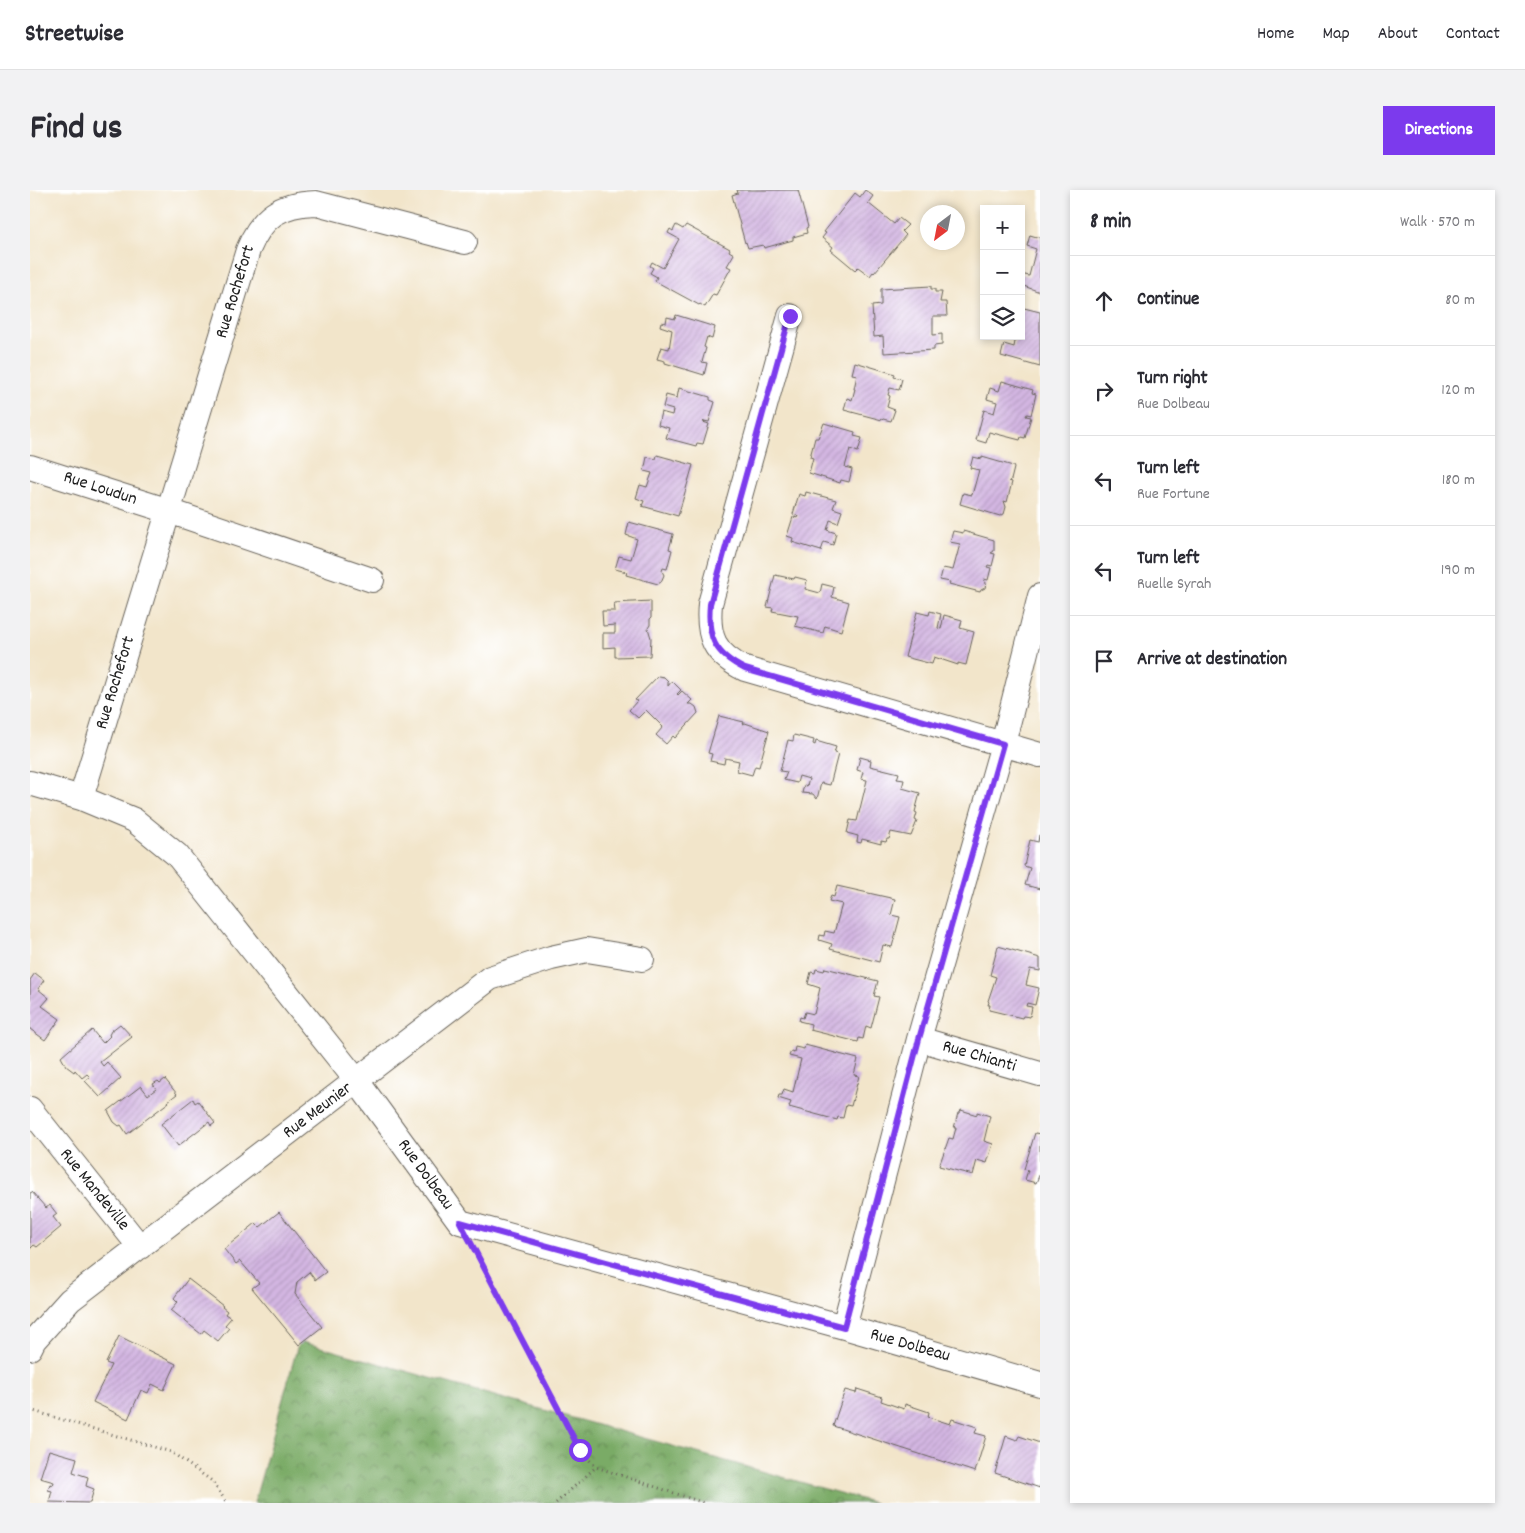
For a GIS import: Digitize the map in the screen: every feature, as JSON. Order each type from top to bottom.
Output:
[{"type":"street","name":"Rue Rochefort","points":[[81,798],[248,250],[255,233],[266,219],[281,209],[298,203],[316,202],[465,242]]},
{"type":"street","points":[[790,316],[710,604],[710,633],[714,643],[722,654],[745,669],[1040,755]]},
{"type":"street","name":"Rue Loudun","points":[[30,467],[169,511]]},
{"type":"street","points":[[169,511],[372,580]]},
{"type":"street","points":[[844,1327],[919,1039],[1003,744],[1040,596]]},
{"type":"street","name":"Rue Dolbeau","points":[[30,783],[81,798],[134,820],[176,855],[357,1081],[460,1222],[844,1327],[1040,1384]]},
{"type":"street","name":"Rue Meunier","points":[[30,1348],[34,1340],[70,1300],[490,978],[551,958],[586,950],[642,959]]},
{"type":"street","name":"Rue Chianti","points":[[919,1039],[1040,1074]]},
{"type":"street","name":"Rue Mandeville","points":[[30,1109],[140,1247]]},
{"type":"path","points":[[460,1222],[580,1450],[596,1467],[704,1503]]},
{"type":"path","points":[[30,1410],[171,1452],[212,1481],[227,1503]]},
{"type":"path","points":[[556,1503],[596,1467]]},
{"type":"green space","points":[[299,1341],[875,1503],[254,1503]]},
{"type":"building","points":[[737,190],[798,190],[808,227],[806,228],[807,233],[793,237],[793,240],[764,248],[763,245],[748,248],[732,195],[738,193]]},
{"type":"building","points":[[865,190],[873,196],[868,203],[894,224],[899,218],[908,225],[902,231],[906,235],[870,276],[858,267],[855,270],[831,250],[833,247],[822,238],[826,233],[824,232],[855,193],[860,197]]},
{"type":"building","points":[[676,225],[683,229],[686,225],[730,249],[729,251],[734,254],[727,266],[731,268],[716,295],[713,294],[705,307],[655,281],[657,277],[650,273],[653,268],[650,266],[652,262],[663,268],[679,239],[668,233],[670,229],[673,231]]},
{"type":"building","points":[[1030,235],[1040,238],[1040,292],[1025,286],[1025,275],[1029,276],[1036,249],[1027,246]]},
{"type":"building","points":[[931,286],[931,289],[935,289],[935,292],[942,292],[940,302],[946,302],[947,316],[933,316],[933,335],[942,334],[942,345],[934,346],[934,350],[884,353],[883,336],[874,337],[872,306],[881,305],[881,289]]},
{"type":"building","points":[[1025,308],[1040,312],[1040,367],[1001,356],[1004,344],[1014,347],[1015,340],[1025,340]]},
{"type":"building","points":[[676,315],[715,327],[712,339],[707,337],[704,347],[706,348],[702,362],[707,363],[704,375],[657,359],[661,347],[669,349],[672,330],[660,326],[661,322],[666,323],[667,317],[675,319]]},
{"type":"building","points":[[855,362],[895,374],[894,377],[902,379],[899,390],[890,388],[888,395],[890,396],[887,407],[895,410],[891,421],[844,410],[847,398],[852,400],[855,389],[857,375],[852,374]]},
{"type":"building","points":[[1002,381],[1033,390],[1032,393],[1036,394],[1031,415],[1027,414],[1026,416],[1031,417],[1025,438],[1021,437],[1020,440],[989,432],[986,443],[976,440],[984,410],[994,413],[997,402],[987,399],[990,388],[999,391]]},
{"type":"building","points":[[679,388],[710,397],[710,400],[715,402],[709,422],[703,422],[709,424],[703,444],[697,443],[696,446],[666,438],[669,428],[658,425],[661,412],[672,415],[673,410],[663,407],[666,395],[677,398]]},
{"type":"building","points":[[824,423],[855,432],[854,436],[862,438],[858,452],[850,449],[845,467],[852,469],[849,482],[841,480],[840,483],[809,473],[813,458],[810,457],[815,438],[818,438]]},
{"type":"building","points":[[657,455],[693,465],[678,516],[642,506],[644,501],[636,498],[640,485],[647,487],[652,473],[644,471],[647,457],[656,459]]},
{"type":"building","points":[[973,457],[982,459],[982,457],[1013,466],[1014,468],[1011,480],[1009,481],[1012,482],[1007,502],[1004,501],[1006,507],[1004,514],[1000,516],[960,504],[963,493],[972,495],[979,470],[970,468]]},
{"type":"building","points":[[806,492],[836,500],[833,508],[842,511],[838,523],[830,520],[827,530],[836,533],[833,545],[824,542],[821,551],[792,542],[793,538],[787,536],[793,517],[798,518],[799,516],[793,514],[799,494],[805,496]]},
{"type":"building","points":[[629,522],[673,534],[669,549],[672,550],[667,569],[663,568],[664,575],[658,584],[626,575],[627,572],[615,569],[619,556],[631,559],[637,539],[626,535]]},
{"type":"building","points":[[953,531],[963,533],[963,531],[994,540],[994,551],[991,553],[995,554],[992,566],[988,565],[987,567],[991,568],[988,580],[984,579],[986,583],[985,588],[980,592],[940,580],[943,568],[953,570],[960,544],[950,542]]},
{"type":"building","points":[[775,575],[807,580],[805,589],[820,593],[822,584],[834,587],[832,597],[849,602],[841,631],[825,626],[823,633],[795,626],[798,616],[772,611],[773,608],[767,607]]},
{"type":"building","points":[[651,601],[651,618],[648,628],[651,638],[650,656],[615,657],[615,647],[603,648],[603,633],[615,633],[615,625],[603,626],[602,611],[615,611],[614,603]]},
{"type":"building","points":[[930,611],[941,614],[938,628],[941,629],[944,615],[962,620],[960,628],[974,632],[966,665],[958,663],[958,665],[934,657],[932,664],[905,657],[917,612],[929,615]]},
{"type":"building","points":[[658,676],[664,677],[668,681],[668,686],[672,681],[681,690],[677,694],[682,691],[692,700],[688,704],[696,707],[698,713],[675,738],[673,736],[666,744],[656,735],[663,727],[646,710],[638,718],[629,710],[637,701],[635,700]]},
{"type":"building","points":[[719,716],[769,731],[759,767],[755,766],[752,775],[737,771],[739,761],[725,758],[724,764],[710,761],[712,754],[708,753]]},
{"type":"building","points":[[794,735],[814,740],[813,744],[815,745],[816,741],[836,747],[834,753],[838,754],[830,785],[821,783],[817,799],[813,794],[802,793],[804,785],[807,786],[809,779],[799,776],[797,783],[784,780],[787,772],[780,771],[788,740],[793,741]]},
{"type":"building","points":[[860,757],[871,760],[870,766],[899,773],[897,779],[904,780],[902,788],[920,793],[915,812],[917,813],[915,820],[917,821],[911,836],[891,832],[889,839],[886,842],[881,841],[881,844],[862,839],[861,843],[857,842],[858,836],[847,833],[850,820],[857,821],[867,780],[861,779],[863,772],[857,770]]},
{"type":"building","points":[[1039,835],[1040,889],[1025,885],[1030,868],[1024,866],[1030,840],[1038,842]]},
{"type":"building","points":[[837,886],[895,899],[891,915],[900,917],[892,947],[883,945],[879,962],[830,949],[832,944],[819,940],[820,935],[824,936],[825,931],[834,933],[842,904],[829,901],[831,896],[834,897]]},
{"type":"building","points":[[998,946],[1040,958],[1040,971],[1030,969],[1026,985],[1039,988],[1035,1005],[1027,1003],[1026,1006],[1032,1007],[1030,1017],[1023,1016],[1022,1018],[989,1010],[990,1005],[988,1005],[988,1001],[996,977],[990,975]]},
{"type":"building","points":[[825,968],[878,981],[874,996],[879,997],[871,1028],[866,1026],[863,1039],[859,1038],[858,1042],[810,1030],[811,1024],[799,1021],[800,1017],[803,1018],[805,1012],[814,1014],[820,988],[808,984],[811,972],[815,973],[816,969],[824,971]]},
{"type":"building","points":[[35,973],[44,980],[38,989],[49,998],[42,1006],[60,1019],[45,1040],[30,1029],[30,980]]},
{"type":"building","points":[[120,1024],[132,1037],[100,1062],[103,1066],[107,1062],[121,1078],[100,1097],[85,1081],[90,1077],[87,1074],[82,1078],[75,1070],[74,1072],[66,1066],[61,1057],[92,1030],[103,1043],[110,1036],[111,1031]]},
{"type":"building","points":[[805,1045],[858,1059],[854,1075],[859,1076],[851,1106],[846,1105],[843,1118],[838,1117],[837,1120],[789,1107],[791,1102],[778,1098],[779,1095],[782,1095],[784,1089],[793,1092],[801,1059],[789,1056],[791,1051],[794,1052],[795,1047],[804,1049]]},
{"type":"building","points":[[165,1079],[177,1094],[127,1134],[121,1125],[119,1126],[114,1122],[108,1111],[141,1086],[148,1095],[156,1089],[153,1084],[158,1081],[160,1083]]},
{"type":"building","points":[[193,1099],[195,1103],[198,1101],[215,1123],[211,1126],[209,1122],[178,1146],[161,1124]]},
{"type":"building","points":[[961,1110],[977,1115],[977,1112],[990,1116],[984,1141],[993,1144],[987,1163],[977,1160],[973,1175],[939,1166],[949,1138],[953,1139],[958,1113]]},
{"type":"building","points":[[1035,1133],[1040,1134],[1040,1173],[1036,1183],[1025,1180],[1028,1170],[1024,1169]]},
{"type":"building","points":[[32,1192],[46,1208],[50,1205],[57,1214],[53,1217],[61,1227],[37,1247],[34,1245],[30,1249],[30,1193]]},
{"type":"building","points":[[279,1212],[326,1272],[315,1280],[309,1272],[297,1282],[295,1294],[322,1327],[299,1345],[252,1288],[259,1283],[240,1261],[236,1264],[224,1249],[256,1223],[260,1227]]},
{"type":"building","points":[[188,1279],[223,1306],[227,1311],[225,1314],[231,1318],[225,1325],[229,1328],[218,1341],[204,1330],[201,1334],[171,1310],[178,1302],[174,1298]]},
{"type":"building","points":[[119,1336],[176,1364],[164,1390],[152,1384],[148,1393],[141,1390],[128,1419],[93,1402],[111,1365],[106,1363]]},
{"type":"building","points":[[857,1389],[882,1397],[881,1401],[904,1409],[905,1404],[929,1412],[928,1417],[950,1424],[952,1419],[977,1427],[975,1433],[986,1436],[975,1472],[833,1426],[845,1390],[856,1393]]},
{"type":"building","points":[[1006,1436],[1017,1440],[1019,1436],[1040,1443],[1040,1488],[995,1473]]},
{"type":"building","points":[[49,1450],[77,1458],[73,1472],[88,1477],[86,1486],[94,1489],[90,1503],[49,1502],[52,1491],[48,1490],[50,1484],[53,1485],[54,1482],[40,1478]]},
{"type":"route","points":[[580,1450],[460,1222],[844,1327],[919,1039],[1003,744],[745,669],[722,654],[714,643],[710,633],[710,604],[790,316]]}]
